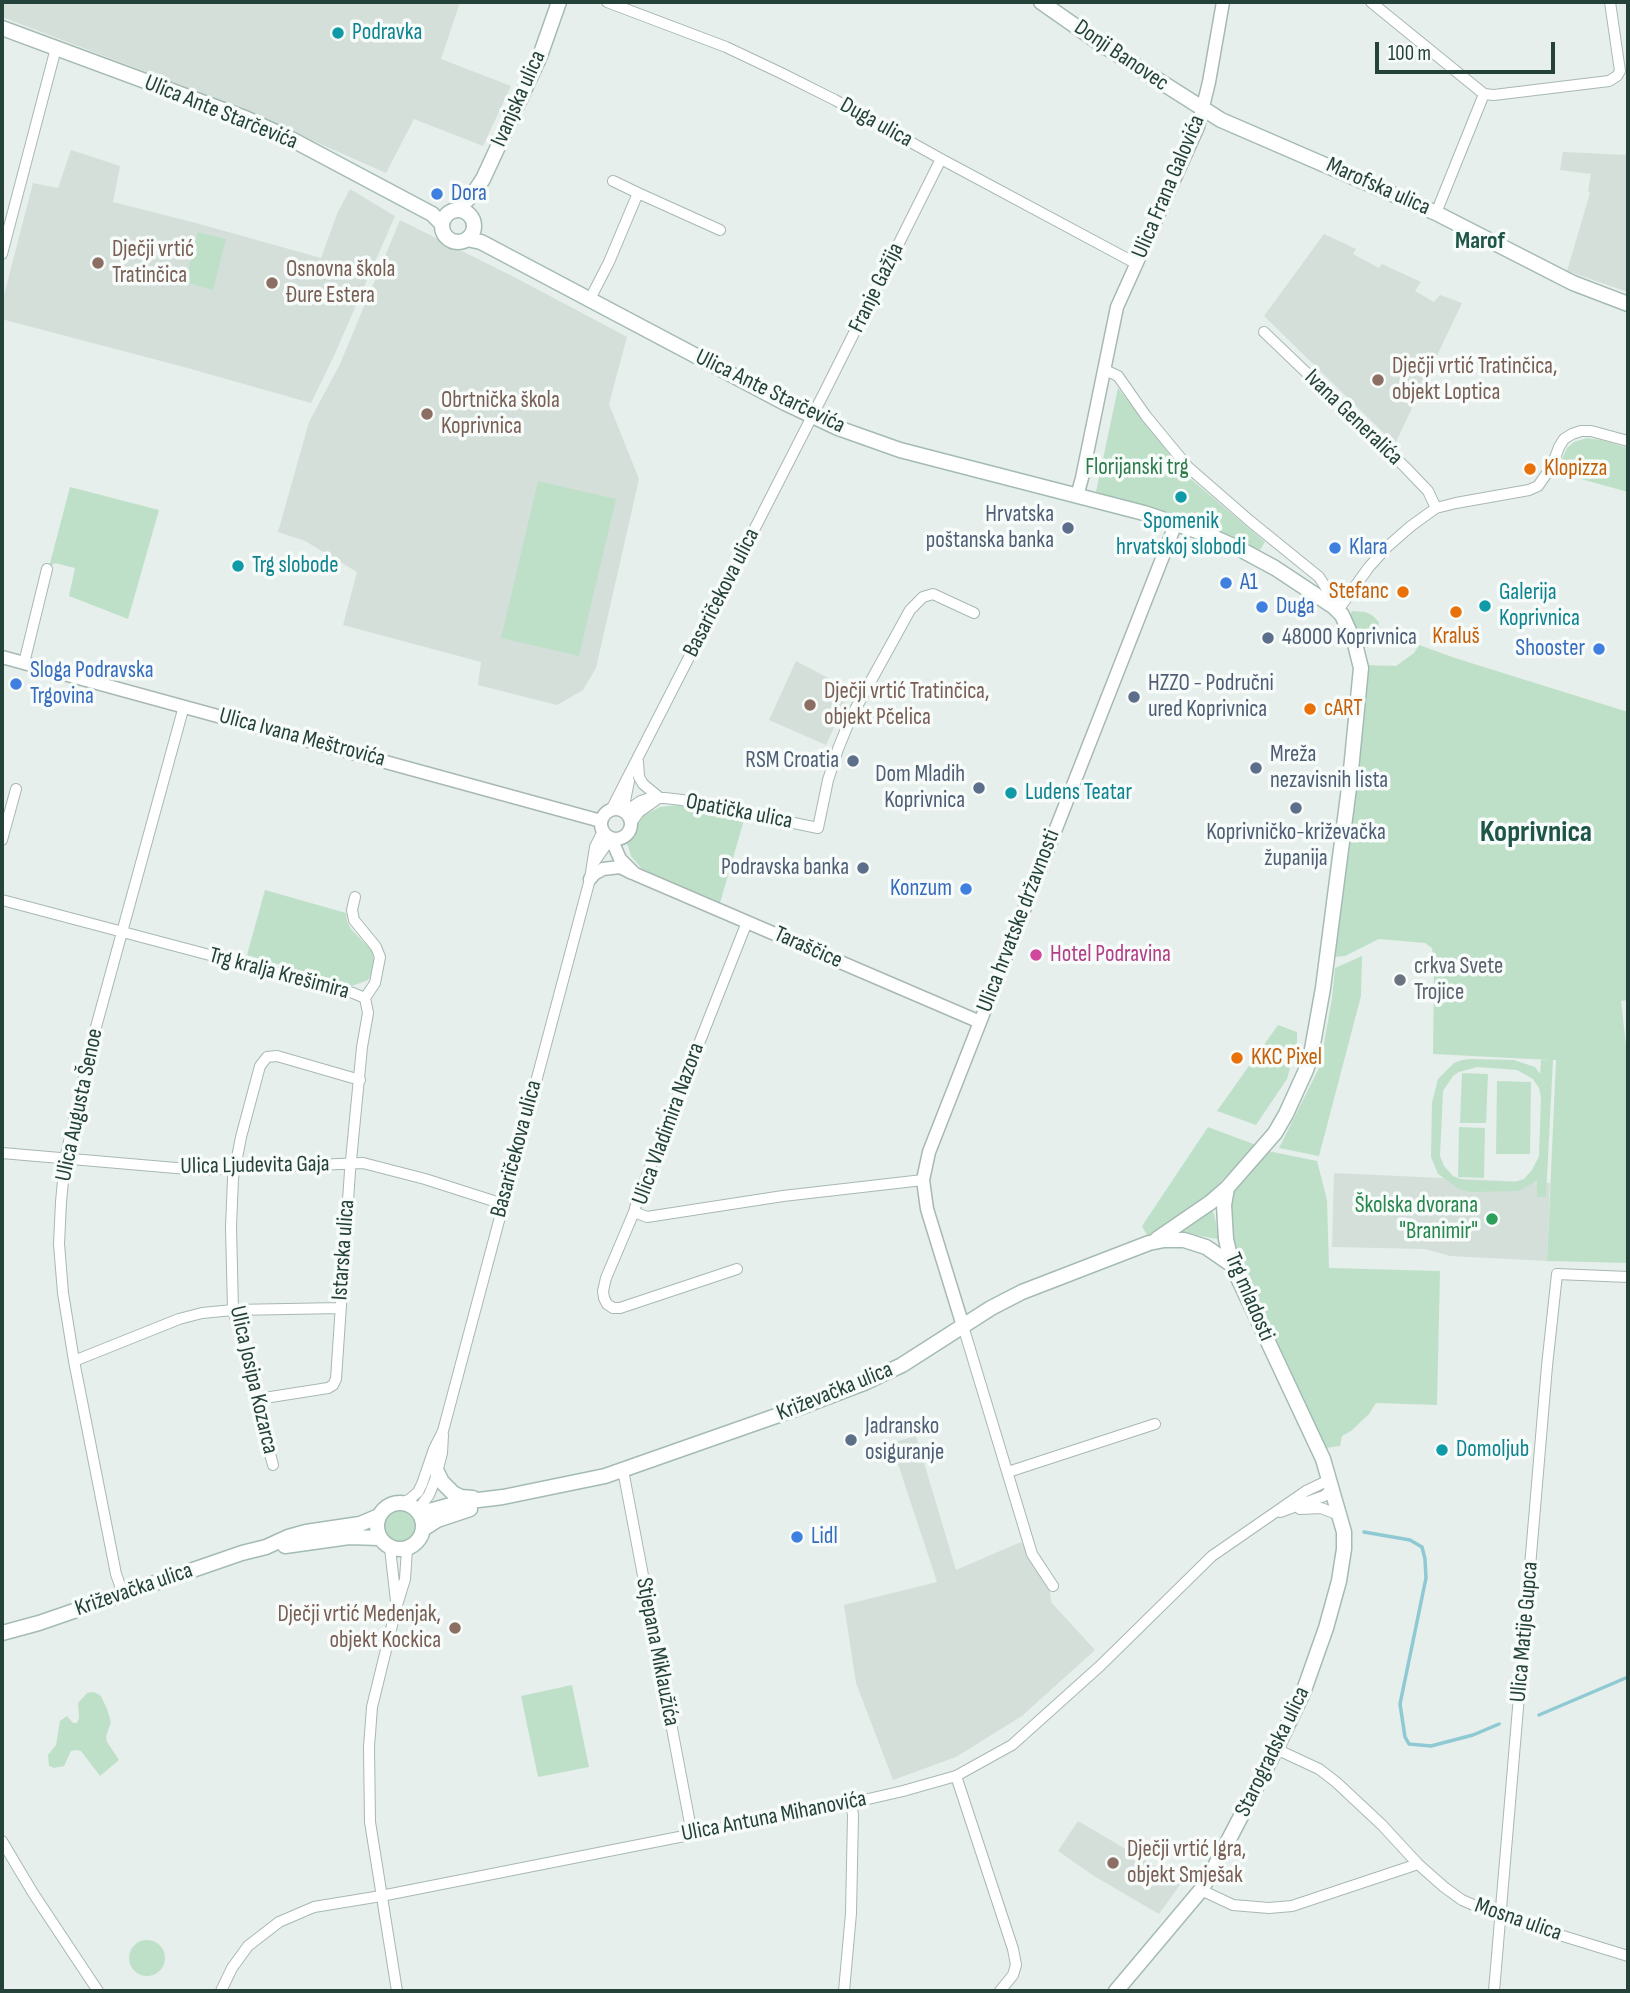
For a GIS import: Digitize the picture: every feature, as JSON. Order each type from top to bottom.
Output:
[{"type":"main road","name":"Ivanjska ulica","points":[[449,215],[473,194],[483,179],[530,78],[559,2]]},
{"type":"main road","name":"Donji Banovec","points":[[1041,2],[1202,109]]},
{"type":"main road","name":"Ulica Ante Starčevića","points":[[2,28],[245,118],[449,215]]},
{"type":"main road","name":"Marofska ulica","points":[[1202,109],[1246,131],[1436,213],[1573,283],[1628,304]]},
{"type":"main road","points":[[449,215],[472,219],[474,237],[457,242],[447,239],[442,230],[449,215]]},
{"type":"main road","name":"Ulica Ante Starčevića","points":[[474,237],[838,428],[900,450],[1077,495]]},
{"type":"main road","points":[[1077,495],[1176,523],[1261,560],[1338,610],[1355,644],[1361,668],[1327,962],[1313,1044],[1301,1083],[1275,1133],[1227,1188]]},
{"type":"main road","name":"Križevačka ulica","points":[[417,1511],[572,1484],[623,1471],[864,1383],[902,1365],[991,1308],[1022,1292],[1149,1243],[1176,1227],[1227,1188]]},
{"type":"main road","name":"Trg mladosti","points":[[1227,1188],[1224,1197],[1224,1219],[1232,1265],[1323,1460],[1330,1485]]},
{"type":"main road","name":"Križevačka ulica","points":[[1149,1243],[1184,1240],[1206,1247],[1232,1265]]},
{"type":"main road","points":[[437,1472],[453,1493],[461,1497],[481,1499]]},
{"type":"main road","name":"Starogradska ulica","points":[[1116,1991],[1201,1890],[1276,1749],[1308,1681],[1339,1581],[1344,1549],[1344,1532],[1330,1485]]},
{"type":"main road","name":"Križevačka ulica","points":[[423,1529],[437,1520],[503,1497]]},
{"type":"main road","points":[[402,1503],[417,1511],[423,1522],[423,1529],[418,1541],[407,1549],[390,1548],[379,1538],[376,1529],[379,1516],[388,1506],[402,1503]]},
{"type":"main road","name":"Križevačka ulica","points":[[2,1633],[39,1623],[288,1537],[360,1524],[379,1516]]},
{"type":"main road","name":"Križevačka ulica","points":[[266,1546],[287,1546],[348,1537],[379,1538]]},
{"type":"street","name":"Duga ulica","points":[[607,2],[726,47],[782,73],[1137,264]]},
{"type":"street","name":"Ulica Frana Galovića","points":[[1105,370],[1117,307],[1196,132],[1209,82],[1223,2]]},
{"type":"street","points":[[1371,2],[1484,94],[1494,95],[1609,81],[1618,76],[1620,71],[1610,2]]},
{"type":"street","points":[[2,254],[56,48]]},
{"type":"street","points":[[1436,213],[1484,94]]},
{"type":"street","name":"Franje Gažija","points":[[812,416],[941,159]]},
{"type":"street","points":[[613,181],[720,230]]},
{"type":"street","points":[[590,299],[610,262],[638,193]]},
{"type":"street","name":"Ivana Generalića","points":[[1264,332],[1405,467],[1428,491],[1436,508]]},
{"type":"street","points":[[1077,495],[1105,370],[1118,376],[1146,416],[1188,467],[1268,537],[1319,577],[1338,610]]},
{"type":"street","name":"Basaričekova ulica","points":[[623,814],[632,770],[812,416]]},
{"type":"street","points":[[1338,610],[1387,547],[1436,508],[1538,486],[1552,466],[1564,439],[1572,434],[1591,431],[1628,441]]},
{"type":"street","name":"Ulica hrvatske državnosti","points":[[963,1326],[927,1209],[923,1180],[929,1152],[1176,523]]},
{"type":"street","points":[[1261,560],[1271,544],[1268,537]]},
{"type":"street","points":[[24,663],[47,569]]},
{"type":"street","name":"Opatička ulica","points":[[623,814],[639,812],[660,798],[682,800],[818,828],[838,749],[866,687],[910,610],[923,597],[933,594],[974,612]]},
{"type":"street","name":"Ulica Ivana Meštrovića","points":[[2,657],[184,706],[609,832]]},
{"type":"street","name":"Ulica Augusta Šenoe","points":[[123,1594],[116,1574],[74,1362],[63,1293],[59,1244],[65,1158],[93,1038],[184,706]]},
{"type":"street","points":[[638,758],[639,777],[643,784],[660,798]]},
{"type":"street","points":[[2,840],[16,789]]},
{"type":"street","points":[[609,832],[629,831],[623,814],[605,814],[609,832],[620,859],[635,874]]},
{"type":"street","name":"Basaričekova ulica","points":[[402,1503],[418,1492],[443,1431],[590,873],[609,832]]},
{"type":"street","points":[[590,873],[620,867],[635,874]]},
{"type":"street","name":"Taraščice","points":[[635,874],[980,1022]]},
{"type":"street","name":"Trg kralja Krešimira","points":[[2,900],[365,998],[375,983],[380,957],[376,947],[354,920],[352,910],[355,897]]},
{"type":"street","name":"Ulica Vladimira Nazora","points":[[747,922],[634,1212],[647,1217],[783,1196],[923,1180]]},
{"type":"street","name":"Istarska ulica","points":[[258,1399],[320,1390],[333,1385],[336,1380],[350,1163],[368,1013],[365,998]]},
{"type":"street","name":"Ulica Josipa Kozarca","points":[[273,1465],[233,1310],[231,1227],[234,1169],[253,1088],[260,1066],[267,1057],[277,1056],[360,1080]]},
{"type":"street","name":"Ulica Ljudevita Gaja","points":[[2,1153],[199,1170],[363,1163],[503,1204]]},
{"type":"street","points":[[634,1212],[606,1278],[604,1298],[613,1308],[620,1308],[737,1269]]},
{"type":"street","name":"Ulica Matije Gupca","points":[[1494,1991],[1557,1274],[1628,1277]]},
{"type":"street","points":[[74,1362],[179,1319],[202,1313],[341,1308]]},
{"type":"street","points":[[963,1326],[1032,1554],[1053,1586]]},
{"type":"street","points":[[1008,1472],[1155,1424]]},
{"type":"street","name":"Basaričekova ulica","points":[[417,1511],[429,1494],[437,1472],[443,1453],[443,1431]]},
{"type":"street","name":"Stjepana Miklaužića","points":[[623,1471],[692,1834]]},
{"type":"street","name":"Ulica Antuna Mihanovića","points":[[1273,1514],[1324,1496],[1330,1485]]},
{"type":"street","name":"Ulica Antuna Mihanovića","points":[[221,1991],[232,1968],[248,1946],[279,1922],[314,1907],[851,1803],[956,1776],[1012,1745],[1100,1666],[1212,1556],[1313,1486],[1330,1485]]},
{"type":"street","name":"Ulica Antuna Mihanovića","points":[[1289,1510],[1321,1508],[1339,1515]]},
{"type":"street","points":[[390,1548],[397,1605]]},
{"type":"street","points":[[397,1991],[370,1822],[369,1747],[372,1707],[405,1579],[407,1549]]},
{"type":"street","name":"Mosna ulica","points":[[1276,1749],[1319,1769],[1336,1782],[1382,1825],[1418,1864],[1462,1900],[1501,1917],[1628,1956]]},
{"type":"street","points":[[956,1776],[1013,1949],[1016,1965],[1013,1975],[1000,1991]]},
{"type":"street","points":[[844,1991],[851,1913],[851,1803]]},
{"type":"street","points":[[2,1841],[98,1991]]},
{"type":"street","points":[[1201,1890],[1233,1905],[1269,1908],[1292,1906],[1418,1864]]},
{"type":"shaded area","name":"Podravka","points":[[2,2],[460,2],[441,59],[511,86],[483,146],[414,119],[386,173],[232,105],[2,17]]},
{"type":"shaded area","points":[[71,150],[120,166],[113,202],[321,258],[337,214],[350,189],[395,216],[311,403],[5,320],[2,316],[2,303],[33,183],[58,188]]},
{"type":"shaded area","points":[[1563,152],[1628,155],[1628,292],[1567,271],[1590,193],[1588,191],[1591,174],[1560,170]]},
{"type":"shaded area","points":[[400,220],[627,337],[609,404],[639,479],[596,668],[583,690],[557,705],[478,685],[481,662],[343,625],[357,572],[305,541],[278,532],[309,422],[340,364]]},
{"type":"shaded area","name":"Dječji vrtić Tratinčica, objekt Loptica","points":[[1324,234],[1356,249],[1353,254],[1379,268],[1382,264],[1421,282],[1415,291],[1434,302],[1440,295],[1462,303],[1395,444],[1264,316]]},
{"type":"shaded area","name":"Dječji vrtić Tratinčica, objekt Pčelica","points":[[796,661],[851,690],[826,745],[769,720]]},
{"type":"shaded area","points":[[1334,1173],[1550,1183],[1547,1261],[1450,1256],[1425,1249],[1332,1247]]},
{"type":"shaded area","points":[[916,1436],[956,1570],[1021,1542],[1050,1591],[1051,1602],[1095,1650],[1022,1716],[956,1757],[893,1780],[856,1683],[844,1605],[937,1582],[891,1443]]},
{"type":"shaded area","name":"Dječji vrtić Igra, objekt Smješak","points":[[1078,1821],[1182,1882],[1159,1914],[1094,1876],[1058,1851]]},
{"type":"green space","points":[[198,232],[226,239],[213,290],[185,282]]},
{"type":"green space","name":"Florijanski trg","points":[[1118,388],[1185,474],[1265,542],[1260,550],[1207,526],[1096,492]]},
{"type":"green space","points":[[1587,438],[1628,448],[1628,492],[1556,472],[1567,448],[1574,442]]},
{"type":"green space","points":[[538,481],[616,499],[579,656],[501,638]]},
{"type":"green space","points":[[70,487],[159,510],[128,619],[69,596],[75,568],[55,563],[49,567]]},
{"type":"green space","points":[[1352,611],[1365,612],[1379,622],[1377,635],[1368,648],[1362,648],[1350,615]]},
{"type":"green space","points":[[1419,645],[1628,712],[1628,1000],[1621,1001],[1628,1063],[1628,1263],[1547,1261],[1556,1060],[1553,1060],[1546,1197],[1537,1197],[1537,1181],[1518,1191],[1470,1192],[1459,1189],[1438,1174],[1431,1157],[1432,1103],[1438,1079],[1454,1063],[1462,1060],[1514,1060],[1535,1067],[1540,1074],[1541,1060],[1551,1060],[1433,1054],[1434,965],[1432,948],[1425,943],[1379,939],[1345,956],[1334,957],[1357,781],[1366,665],[1396,666],[1414,653]],"holes":[[[1477,1067],[1517,1070],[1533,1079],[1541,1097],[1539,1156],[1532,1170],[1524,1179],[1514,1182],[1463,1180],[1453,1176],[1440,1156],[1443,1091],[1459,1072]]]},
{"type":"green space","points":[[678,805],[744,820],[720,903],[642,869],[631,856],[627,843],[633,838],[636,822],[660,807]]},
{"type":"green space","points":[[265,890],[346,913],[351,929],[372,951],[373,972],[368,980],[352,986],[247,955]]},
{"type":"green space","points":[[1362,956],[1361,996],[1319,1156],[1279,1148],[1320,1066],[1335,968]]},
{"type":"green space","points":[[1278,1025],[1297,1032],[1297,1043],[1287,1079],[1256,1125],[1217,1111]]},
{"type":"green space","points":[[1462,1073],[1488,1074],[1486,1123],[1460,1123]]},
{"type":"green space","points":[[1497,1081],[1531,1082],[1530,1154],[1496,1154]]},
{"type":"green space","points":[[1208,1127],[1256,1145],[1210,1193],[1148,1237],[1142,1226]]},
{"type":"green space","points":[[1459,1127],[1485,1128],[1484,1178],[1458,1177]]},
{"type":"green space","points":[[1268,1151],[1317,1161],[1327,1200],[1329,1268],[1440,1271],[1437,1405],[1376,1403],[1369,1414],[1342,1436],[1340,1446],[1326,1448],[1244,1271],[1229,1218],[1230,1204],[1239,1182]]},
{"type":"green space","points":[[1209,1210],[1214,1214],[1219,1237],[1217,1239],[1180,1232]]},
{"type":"green space","points":[[399,1510],[411,1514],[415,1526],[411,1538],[399,1542],[387,1538],[383,1526],[387,1514]]},
{"type":"green space","points":[[572,1685],[589,1767],[538,1777],[521,1696]]},
{"type":"green space","points":[[94,1692],[101,1696],[107,1709],[111,1722],[106,1736],[107,1742],[119,1760],[100,1776],[81,1751],[76,1750],[71,1751],[64,1766],[49,1766],[48,1755],[56,1745],[60,1721],[67,1716],[73,1723],[77,1723],[78,1703],[87,1693]]},
{"type":"green space","points":[[147,1940],[160,1945],[165,1958],[160,1971],[147,1976],[134,1971],[129,1958],[134,1945]]},
{"type":"waterway","points":[[1364,1532],[1410,1540],[1422,1547],[1425,1559],[1426,1578],[1400,1704],[1405,1737],[1409,1744],[1431,1746],[1473,1735],[1499,1724]]},
{"type":"waterway","points":[[1539,1715],[1628,1677]]},
{"type":"place","name":"Podravka","points":[[338,33]]},
{"type":"place","name":"Dora","points":[[437,194]]},
{"type":"place","name":"Dječji vrtić Tratinčica","points":[[98,263]]},
{"type":"place","name":"Osnovna škola Đure Estera","points":[[272,283]]},
{"type":"place","name":"Dječji vrtić Tratinčica, objekt Loptica","points":[[1378,380]]},
{"type":"place","name":"Obrtnička škola Koprivnica","points":[[427,414]]},
{"type":"place","name":"Klopizza","points":[[1530,469]]},
{"type":"place","name":"Spomenik hrvatskoj slobodi","points":[[1181,497]]},
{"type":"place","name":"Hrvatska poštanska banka","points":[[1068,528]]},
{"type":"place","name":"Klara","points":[[1335,548]]},
{"type":"place","name":"Trg slobode","points":[[238,566]]},
{"type":"place","name":"A1","points":[[1226,583]]},
{"type":"place","name":"Stefanc","points":[[1403,592]]},
{"type":"place","name":"Galerija Koprivnica","points":[[1485,606]]},
{"type":"place","name":"Duga","points":[[1262,607]]},
{"type":"place","name":"Kraluš","points":[[1456,612]]},
{"type":"place","name":"48000 Koprivnica","points":[[1268,638]]},
{"type":"place","name":"Shooster","points":[[1599,649]]},
{"type":"place","name":"Sloga Podravska Trgovina","points":[[16,684]]},
{"type":"place","name":"HZZO - Područni ured Koprivnica","points":[[1134,697]]},
{"type":"place","name":"Dječji vrtić Tratinčica, objekt Pčelica","points":[[810,705]]},
{"type":"place","name":"cART","points":[[1310,709]]},
{"type":"place","name":"RSM Croatia","points":[[853,761]]},
{"type":"place","name":"Mreža nezavisnih lista","points":[[1256,768]]},
{"type":"place","name":"Dom Mladih Koprivnica","points":[[979,788]]},
{"type":"place","name":"Ludens Teatar","points":[[1011,793]]},
{"type":"place","name":"Koprivničko-križevačka županija","points":[[1296,808]]},
{"type":"place","name":"Podravska banka","points":[[863,868]]},
{"type":"place","name":"Konzum","points":[[966,889]]},
{"type":"place","name":"Hotel Podravina","points":[[1036,955]]},
{"type":"place","name":"crkva Svete Trojice","points":[[1400,980]]},
{"type":"place","name":"KKC Pixel","points":[[1237,1058]]},
{"type":"place","name":"Školska dvorana \"Branimir\"","points":[[1492,1219]]},
{"type":"place","name":"Jadransko osiguranje","points":[[851,1440]]},
{"type":"place","name":"Domoljub","points":[[1442,1450]]},
{"type":"place","name":"Lidl","points":[[797,1537]]},
{"type":"place","name":"Dječji vrtić Medenjak, objekt Kockica","points":[[455,1628]]},
{"type":"place","name":"Dječji vrtić Igra, objekt Smješak","points":[[1113,1863]]},
{"type":"district","name":"Marof","points":[[1480,242]]},
{"type":"district","name":"Koprivnica","points":[[1536,833]]}]
